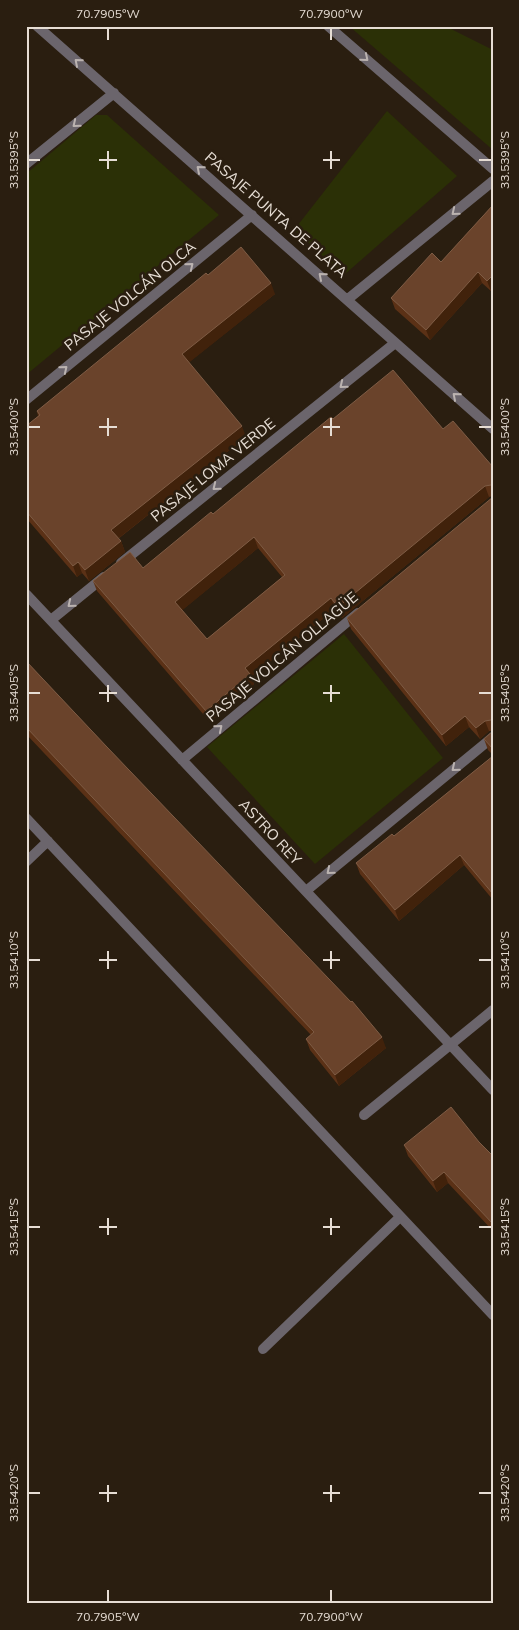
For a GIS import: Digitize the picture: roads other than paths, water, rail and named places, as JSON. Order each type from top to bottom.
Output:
[{"type":"street","name":"PASAJE PUNTA DE PLATA","points":[[37,26],[493,429]]},
{"type":"street","points":[[328,26],[493,169]]},
{"type":"street","points":[[26,164],[114,93]]},
{"type":"street","points":[[348,299],[493,180]]},
{"type":"street","name":"PASAJE VOLCÁN OLCA","points":[[26,400],[252,215]]},
{"type":"street","name":"PASAJE LOMA VERDE","points":[[51,620],[395,343]]},
{"type":"street","name":"ASTRO REY","points":[[26,594],[493,1090]]},
{"type":"street","name":"PASAJE VOLCÁN OLLAGÜE","points":[[182,760],[364,609]]},
{"type":"street","points":[[306,891],[493,736]]},
{"type":"street","points":[[26,818],[493,1315]]},
{"type":"street","points":[[26,862],[48,841]]},
{"type":"street","points":[[364,1115],[493,1010]]},
{"type":"street","points":[[263,1349],[400,1217]]}]
